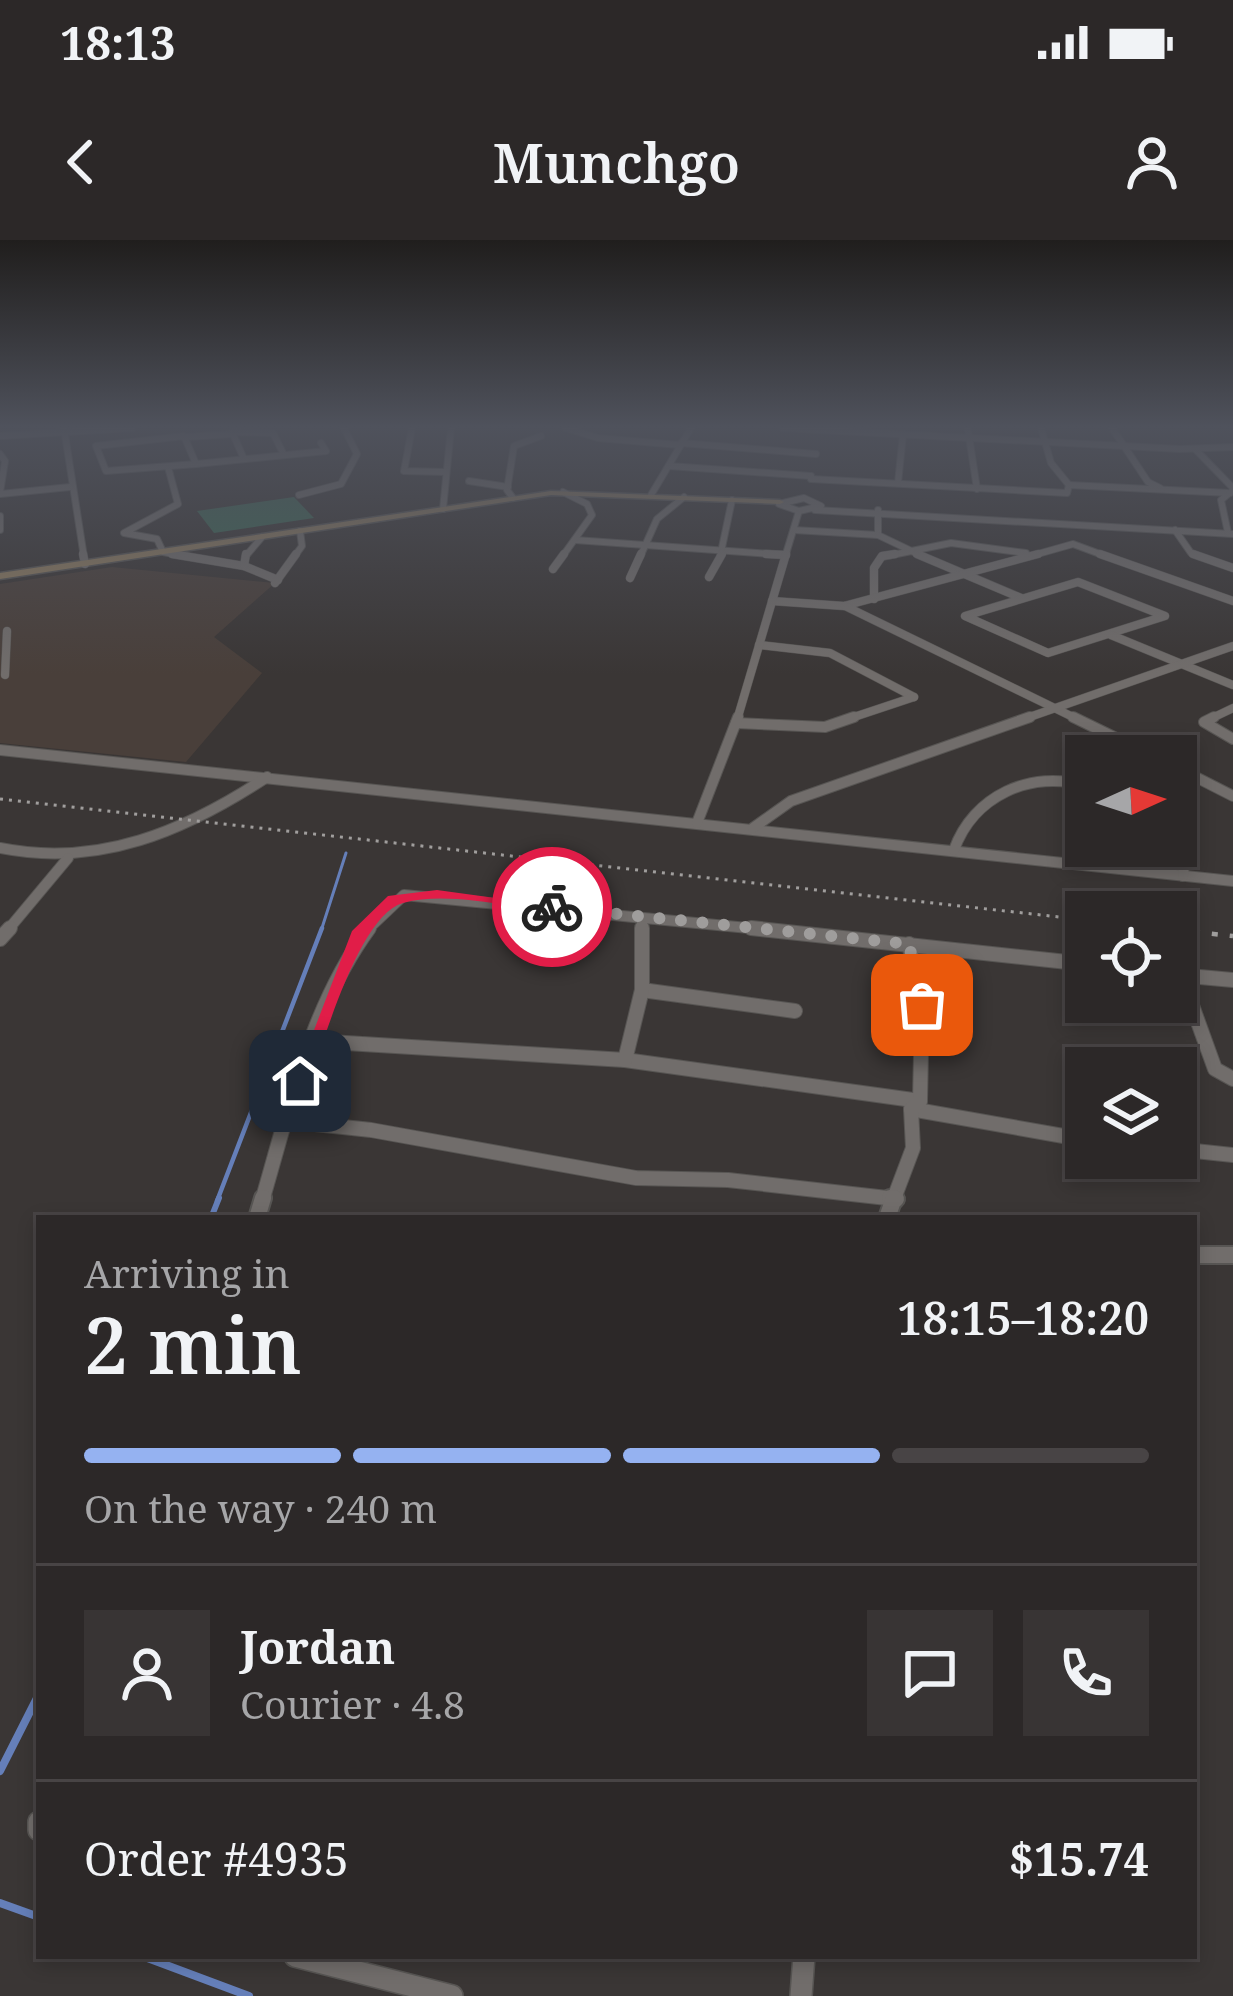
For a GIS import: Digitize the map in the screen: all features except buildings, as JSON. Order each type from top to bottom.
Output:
[{"type":"street","points":[[74,510],[85,564]]},
{"type":"street","points":[[163,552],[157,539],[123,532],[166,510]]},
{"type":"street","points":[[0,576],[437,510]]},
{"type":"street","points":[[554,568],[590,510]]},
{"type":"street","points":[[630,578],[660,515],[672,510]]},
{"type":"street","points":[[710,577],[723,551],[730,510]]},
{"type":"street","points":[[697,824],[736,723],[803,510]]},
{"type":"street","points":[[878,535],[878,510],[1230,534],[1229,515]]},
{"type":"street","points":[[0,516],[0,530]]},
{"type":"street","points":[[1070,523],[1072,544]]},
{"type":"street","points":[[794,530],[878,535],[1021,598]]},
{"type":"street","points":[[1175,530],[1192,553],[1233,568]]},
{"type":"street","points":[[163,552],[244,566],[277,582],[302,546],[299,531]]},
{"type":"street","points":[[244,566],[244,555],[262,537]]},
{"type":"street","points":[[575,539],[786,555]]},
{"type":"street","points":[[874,598],[877,560],[906,549],[971,542],[1032,554]]},
{"type":"street","points":[[772,601],[844,606],[1072,544],[1233,601]]},
{"type":"street","points":[[1086,583],[1165,614],[1111,635],[1045,652],[965,616],[1086,583]]},
{"type":"street","points":[[844,606],[1111,735]]},
{"type":"street","points":[[5,676],[7,631]]},
{"type":"street","points":[[1111,635],[1233,685]]},
{"type":"street","points":[[736,723],[825,727],[914,697],[830,653],[759,645]]},
{"type":"street","points":[[753,828],[791,801],[1233,646]]},
{"type":"street","points":[[1233,709],[1204,722],[1233,739]]},
{"type":"street","points":[[0,749],[1233,881]]},
{"type":"street","points":[[0,848],[68,858],[169,832],[266,777]]},
{"type":"street","points":[[954,850],[972,812],[995,798],[1056,778],[1065,780]]},
{"type":"street","points":[[1197,778],[1233,796]]},
{"type":"street","points":[[0,939],[68,858]]},
{"type":"street","points":[[1183,876],[1184,867]]},
{"type":"street","points":[[258,1215],[313,1041],[358,934],[404,895],[496,900],[1065,962]]},
{"type":"street","points":[[625,1060],[642,990],[642,919]]},
{"type":"street","points":[[888,1215],[913,1148],[922,1005],[909,944]]},
{"type":"street","points":[[1197,977],[1233,980]]},
{"type":"street","points":[[642,990],[795,1011]]},
{"type":"street","points":[[1197,1022],[1215,1069],[1233,1080]]},
{"type":"street","points":[[313,1041],[625,1060],[915,1105],[1065,1136]]},
{"type":"street","points":[[286,1121],[371,1130],[613,1175],[728,1180],[896,1199]]},
{"type":"street","points":[[1197,1151],[1233,1155]]},
{"type":"street","points":[[1197,1255],[1233,1256]]},
{"type":"street","points":[[308,1959],[452,1996]]},
{"type":"street","points":[[801,1996],[803,1959]]},
{"type":"shaded area","points":[[112,567],[275,583],[214,637],[262,673],[186,762],[0,743],[0,584]]},
{"type":"green space","points":[[306,510],[314,518],[214,533],[197,511]]},
{"type":"waterway","points":[[322,929],[346,853]]},
{"type":"waterway","points":[[217,1201],[322,929]]},
{"type":"waterway","points":[[212,1215],[219,1198]]},
{"type":"waterway","points":[[0,1771],[36,1700]]},
{"type":"waterway","points":[[0,1903],[36,1916]]},
{"type":"waterway","points":[[150,1959],[249,1996]]},
{"type":"railway","points":[[0,799],[1065,918]]},
{"type":"railway","points":[[1197,932],[1233,936]]},
{"type":"way so far","points":[[552,907],[909,944],[922,1005]]},
{"type":"route","points":[[300,1081],[358,934],[393,900],[412,894],[437,895],[552,907]]}]
